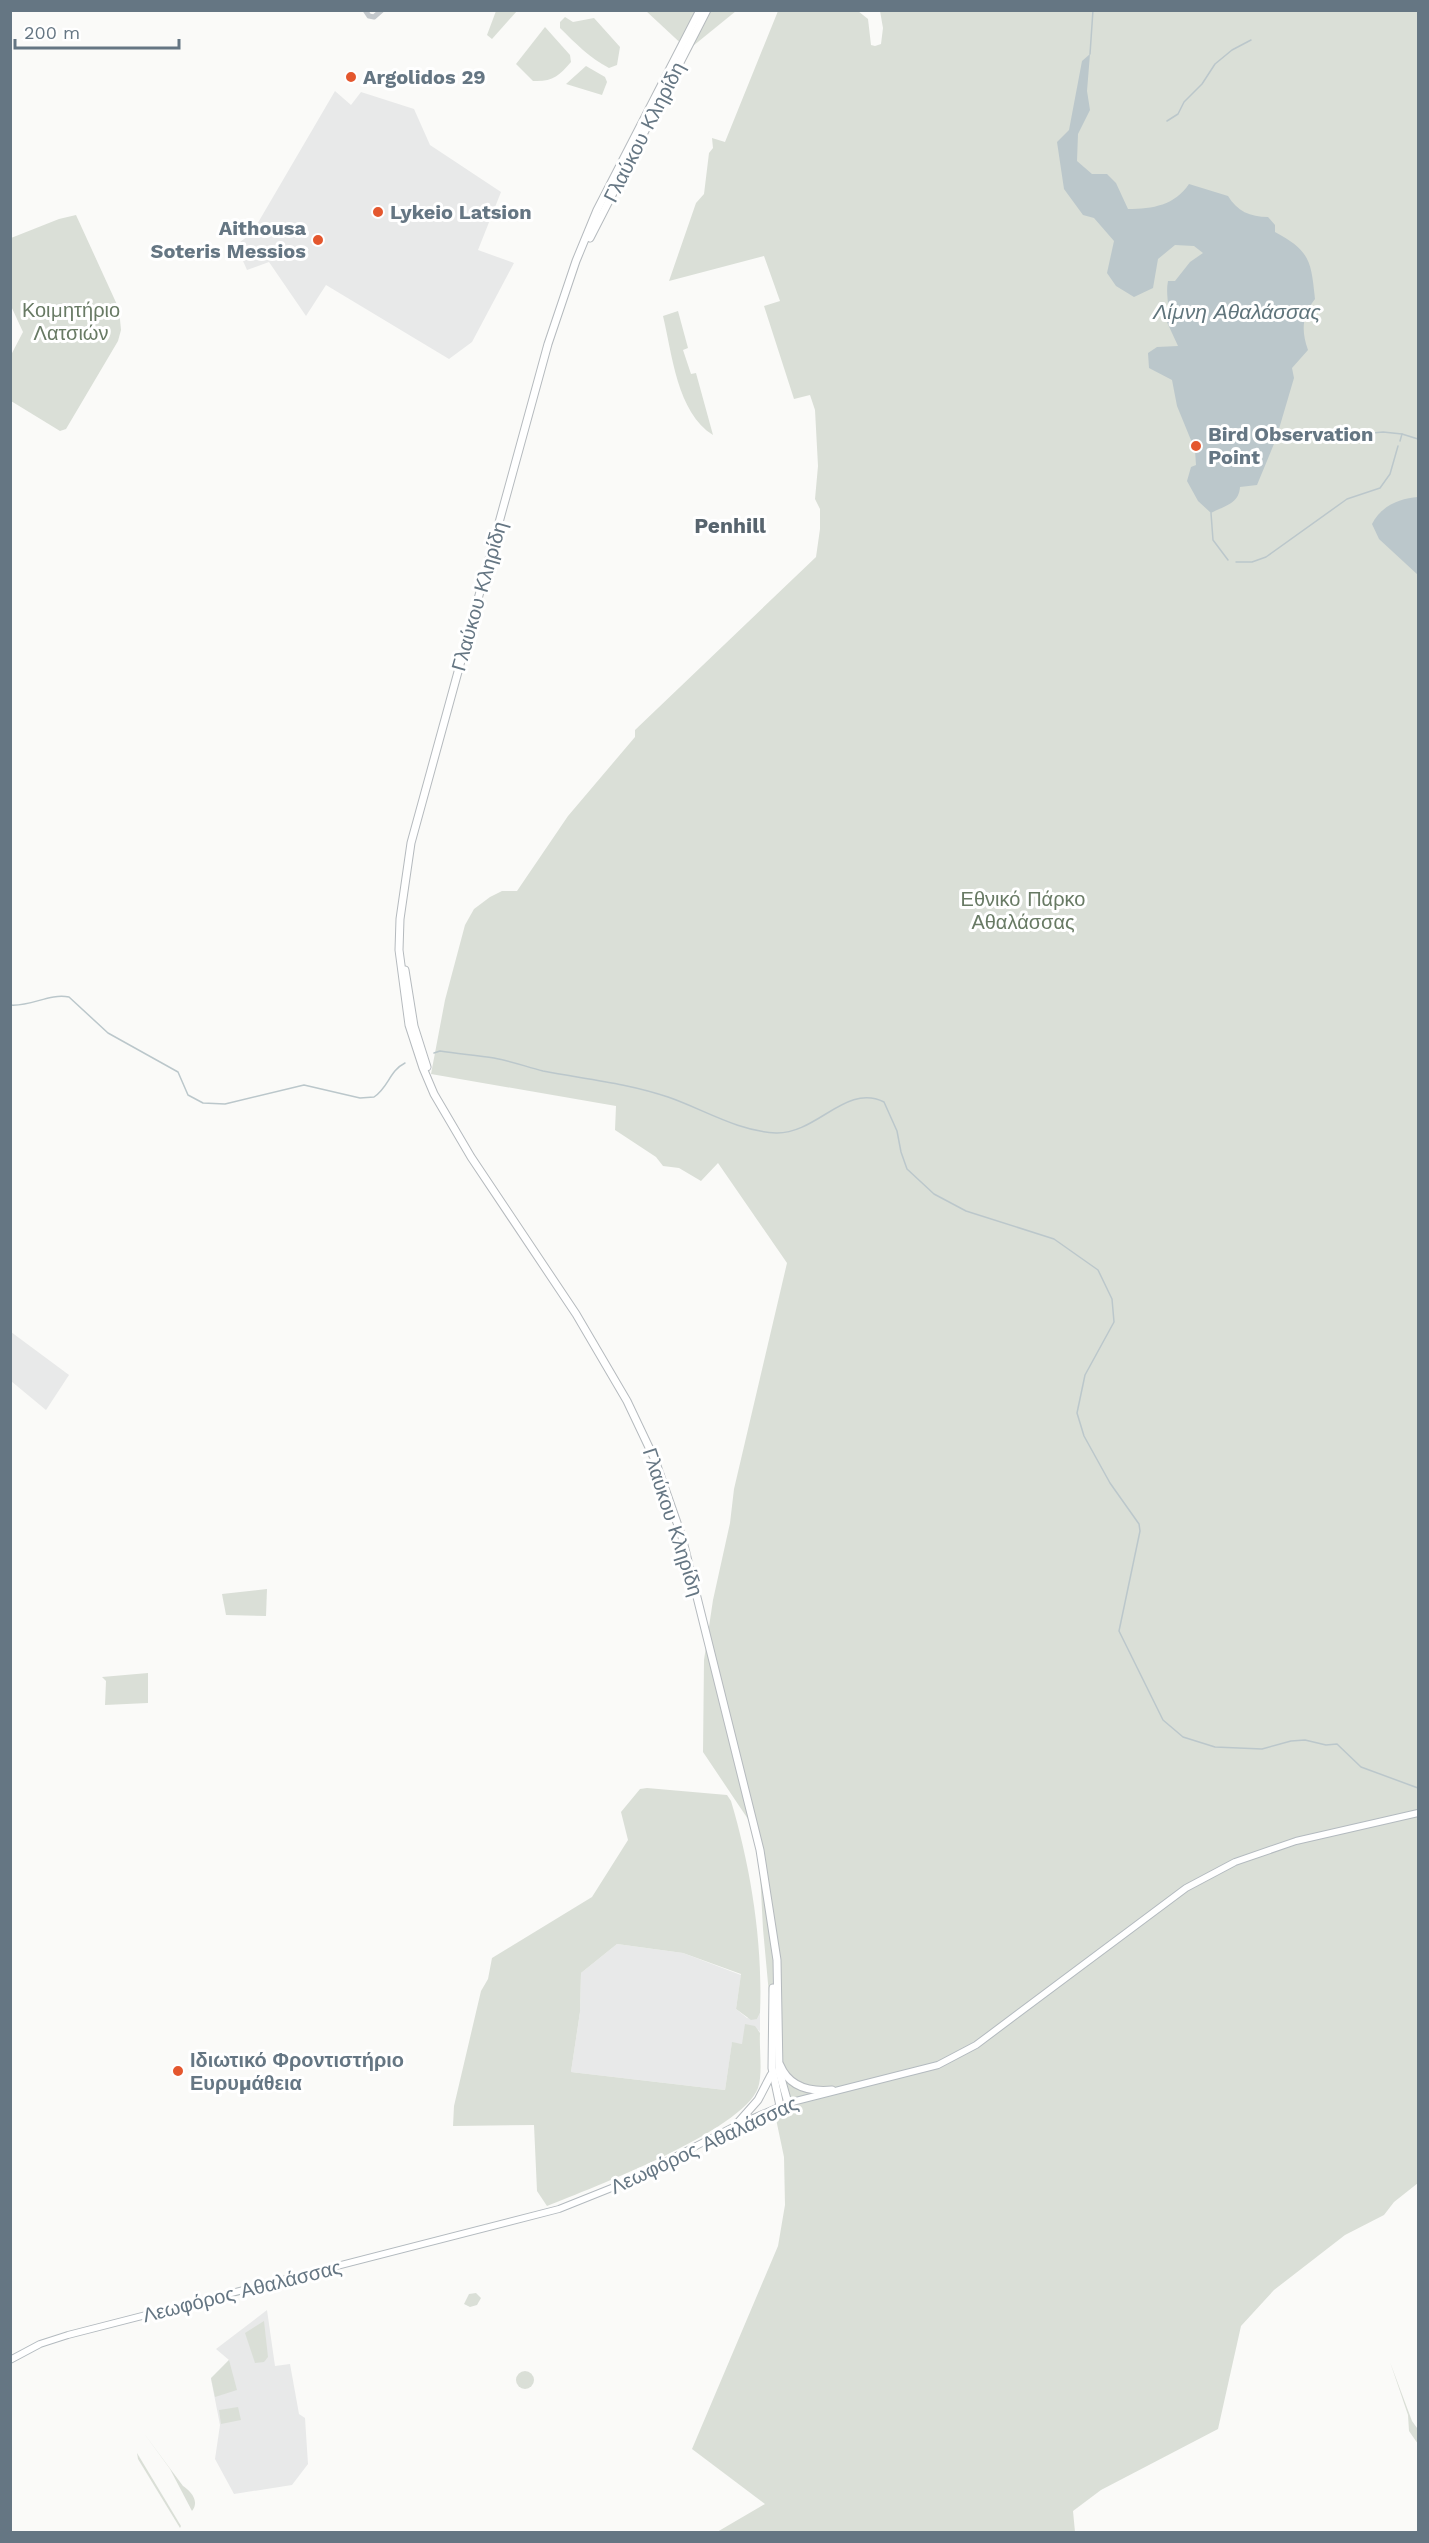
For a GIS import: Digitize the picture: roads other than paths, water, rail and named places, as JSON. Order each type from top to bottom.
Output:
[{"type":"main road","name":"Γλαύκου Κληρίδη","points":[[700,10],[597,210],[548,344],[411,843],[402,907],[405,975],[414,1026],[448,1117],[471,1157],[603,1358],[627,1401],[662,1477],[693,1573],[760,1850],[777,1960],[778,2060],[784,2104]]},
{"type":"main road","name":"Γλαύκου Κληρίδη","points":[[568,287],[615,186],[706,10]]},
{"type":"main road","name":"Λεωφόρος Αθαλάσσας","points":[[10,2360],[40,2344],[68,2335],[559,2209],[662,2165],[735,2126],[784,2104],[832,2090],[902,2076],[938,2065],[976,2045],[1185,1888],[1235,1862],[1296,1841],[1419,1813]]},
{"type":"main road","name":"Γλαύκου Κληρίδη","points":[[774,1941],[772,2068],[784,2104]]},
{"type":"main road","points":[[778,2060],[784,2074],[795,2084],[810,2090],[832,2090]]},
{"type":"main road","points":[[735,2126],[767,2087],[772,2068]]},
{"type":"street","points":[[365,10],[369,16],[374,17],[382,10]]},
{"type":"water","name":"Λίμνη Αθαλάσσας","points":[[1090,54],[1087,91],[1090,110],[1078,134],[1077,161],[1092,174],[1107,174],[1116,183],[1128,209],[1155,207],[1163,204],[1177,197],[1189,184],[1228,196],[1245,212],[1268,217],[1275,225],[1275,232],[1302,251],[1310,266],[1315,299],[1307,311],[1304,323],[1304,336],[1308,350],[1292,368],[1294,378],[1276,439],[1257,485],[1240,487],[1234,501],[1211,513],[1198,501],[1187,481],[1191,467],[1196,465],[1195,450],[1177,406],[1172,380],[1149,368],[1148,353],[1157,347],[1178,346],[1166,320],[1168,281],[1175,281],[1190,262],[1203,253],[1194,246],[1175,245],[1158,259],[1153,288],[1134,297],[1116,286],[1107,273],[1114,241],[1094,218],[1083,215],[1064,189],[1057,142],[1069,130],[1082,61]]},
{"type":"water","points":[[1418,497],[1418,575],[1379,539],[1372,524],[1380,512],[1392,504]]},
{"type":"waterway","points":[[1090,54],[1093,10]]},
{"type":"waterway","points":[[1167,121],[1178,114],[1184,102],[1202,84],[1215,64],[1232,50],[1251,40]]},
{"type":"waterway","points":[[1352,435],[1383,432],[1402,434]]},
{"type":"waterway","points":[[1400,441],[1402,434],[1418,439]]},
{"type":"waterway","points":[[1236,562],[1252,562],[1266,557],[1347,499],[1380,488],[1390,474],[1398,446]]},
{"type":"waterway","points":[[1211,513],[1213,540],[1228,560]]},
{"type":"waterway","points":[[10,1005],[54,997],[69,997],[108,1033],[178,1072],[188,1095],[203,1103],[225,1104],[304,1085],[360,1098],[374,1097],[383,1089],[396,1070],[405,1063]]},
{"type":"waterway","points":[[434,1053],[440,1051],[494,1058],[543,1071],[637,1088],[668,1097],[734,1124],[776,1133],[805,1126],[857,1099],[870,1098],[884,1102],[897,1131],[907,1169],[934,1194],[966,1211],[1054,1239],[1098,1270],[1112,1299],[1114,1322],[1085,1375],[1077,1413],[1084,1436],[1110,1483],[1139,1524],[1140,1531],[1119,1631],[1163,1720],[1183,1737],[1215,1747],[1262,1749],[1291,1741],[1305,1740],[1326,1745],[1337,1744],[1361,1767],[1418,1788]]},
{"type":"place","name":"Argolidos 29","points":[[351,77]]},
{"type":"place","name":"Lykeio Latsion","points":[[378,212]]},
{"type":"place","name":"Aithousa Soteris Messios","points":[[318,240]]},
{"type":"place","name":"Bird Observation Point","points":[[1196,446]]},
{"type":"place","name":"Ιδιωτικό Φροντιστήριο Ευρυμάθεια","points":[[178,2071]]},
{"type":"district","name":"Penhill","points":[[730,525]]},
{"type":"park label","name":"Κοιμητήριο Λατσιών","points":[[71,322]]},
{"type":"park label","name":"Εθνικό Πάρκο Αθαλάσσας","points":[[1023,910]]}]
